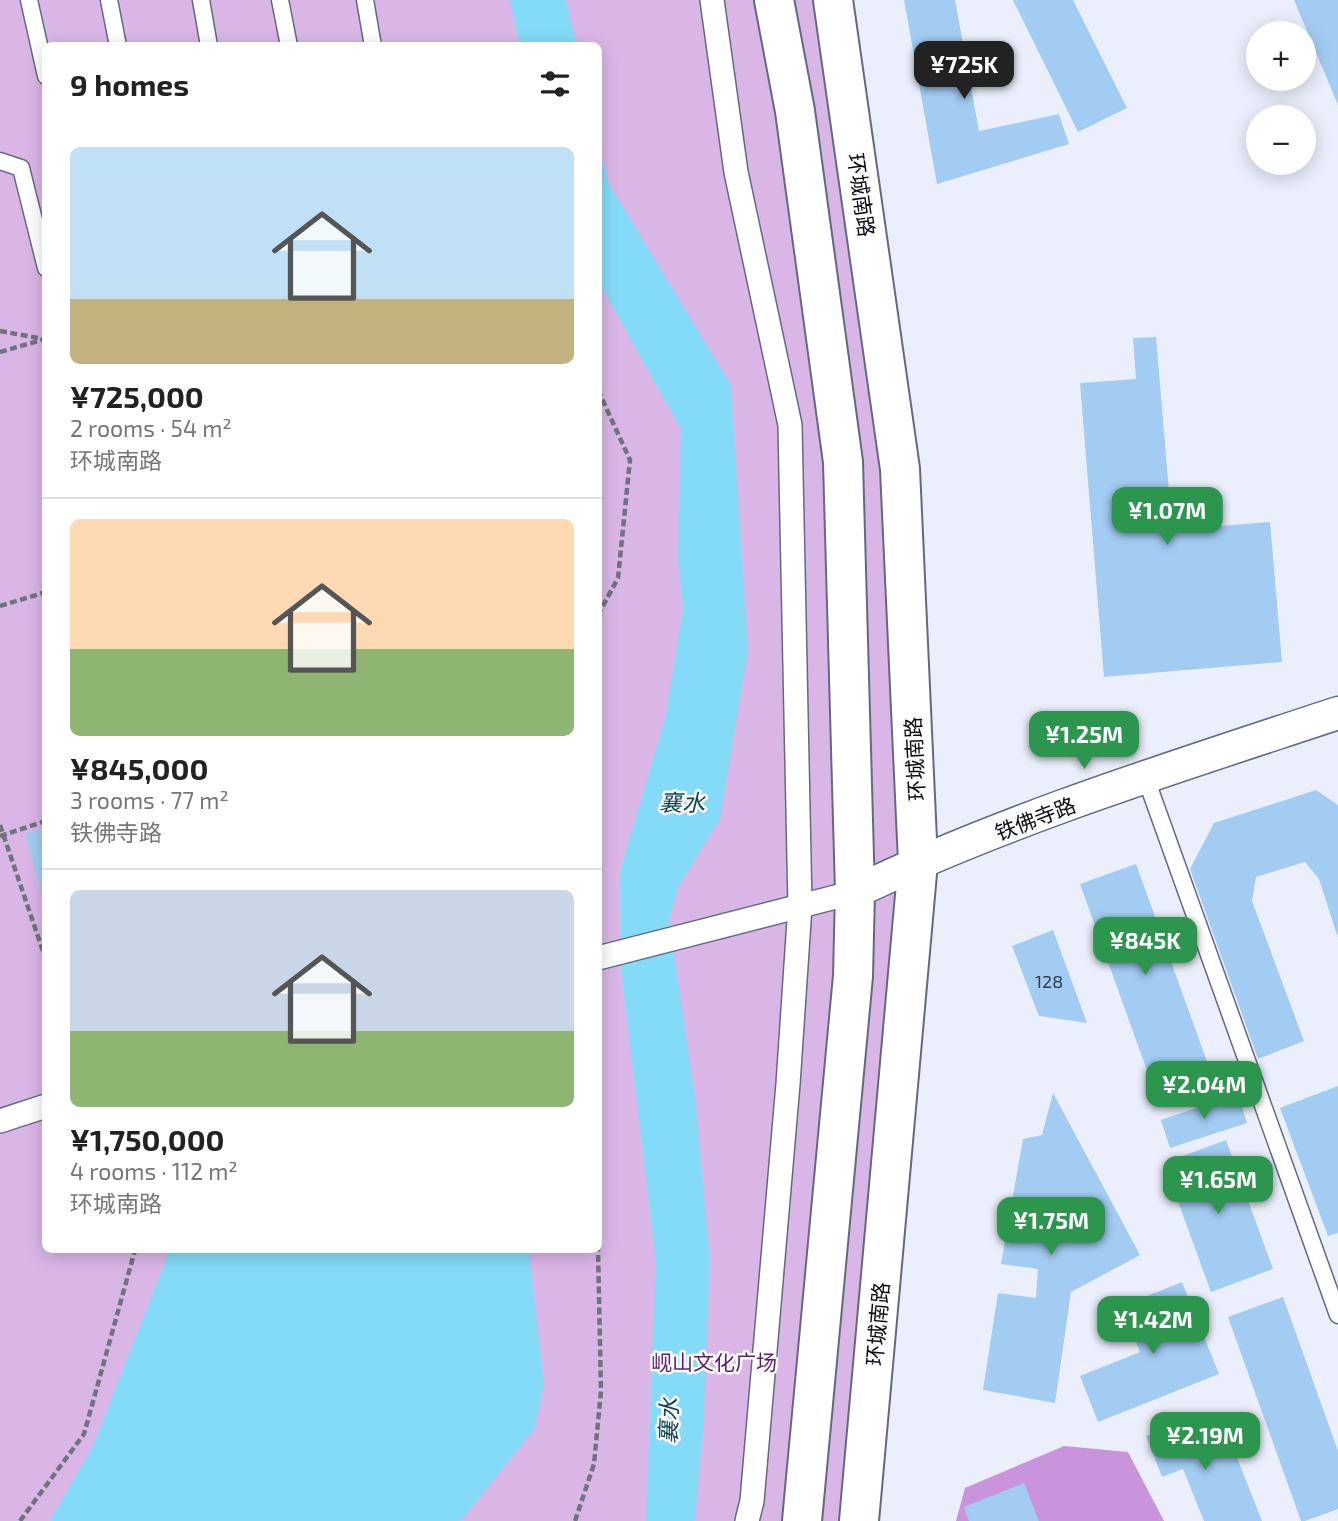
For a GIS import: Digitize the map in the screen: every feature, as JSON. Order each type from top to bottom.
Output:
[{"type":"highway","points":[[774,0],[795,111],[843,462],[855,892],[853,976],[802,1521]]},
{"type":"highway","name":"环城南路","points":[[833,0],[900,469],[918,862],[859,1521]]},
{"type":"street","points":[[712,0],[736,172],[790,425],[800,906],[788,1084],[752,1501],[747,1521]]},
{"type":"street","name":"铁佛寺路","points":[[855,892],[918,862],[1145,776],[1338,713]]},
{"type":"street","points":[[602,957],[855,892]]},
{"type":"street","points":[[0,1121],[42,1107]]},
{"type":"lane","points":[[29,0],[42,58]]},
{"type":"lane","points":[[109,0],[117,42]]},
{"type":"lane","points":[[201,0],[208,42]]},
{"type":"lane","points":[[280,0],[288,42]]},
{"type":"lane","points":[[365,0],[372,42]]},
{"type":"lane","points":[[0,161],[21,168],[42,252]]},
{"type":"lane","points":[[1145,776],[1338,1315]]},
{"type":"path","points":[[0,331],[42,338]]},
{"type":"path","points":[[0,352],[42,340]]},
{"type":"path","points":[[602,399],[630,460],[618,579],[602,608]]},
{"type":"path","points":[[0,606],[42,593]]},
{"type":"path","points":[[1,835],[42,822]]},
{"type":"path","points":[[0,825],[1,835],[42,949]]},
{"type":"path","points":[[20,1521],[84,1434],[134,1253]]},
{"type":"path","points":[[575,1521],[594,1464],[601,1391],[598,1253]]},
{"type":"green space","name":"岘山文化广场","points":[[0,0],[833,0],[849,100],[918,862],[859,1521],[0,1521]]},
{"type":"shaded area","points":[[1064,1446],[1128,1452],[1164,1521],[956,1521],[965,1488]]},
{"type":"water","points":[[510,0],[566,0],[576,42],[519,42]]},
{"type":"water","name":"襄水","points":[[602,157],[608,182],[731,385],[748,651],[720,819],[679,886],[669,919],[695,1096],[710,1260],[704,1420],[695,1521],[646,1521],[656,1261],[621,969],[620,872],[666,716],[683,608],[678,558],[681,429],[602,287]]},
{"type":"water","points":[[169,1253],[529,1253],[544,1384],[535,1428],[461,1521],[50,1521],[93,1446]]},
{"type":"building","points":[[904,0],[955,0],[979,131],[1059,114],[1069,144],[937,184]]},
{"type":"building","points":[[1013,0],[1073,0],[1127,108],[1078,132]]},
{"type":"building","points":[[1294,0],[1338,0],[1338,105],[1316,52],[1316,21],[1303,21]]},
{"type":"building","points":[[1156,337],[1172,527],[1182,526],[1180,501],[1205,499],[1207,527],[1270,522],[1282,662],[1104,677],[1080,383],[1136,379],[1133,338]]},
{"type":"building","points":[[1316,790],[1338,805],[1338,938],[1319,879],[1305,862],[1256,877],[1252,901],[1304,1041],[1258,1059],[1190,869],[1214,823]]},
{"type":"building","points":[[42,829],[42,893],[25,834]]},
{"type":"building","points":[[1136,864],[1210,1070],[1154,1090],[1080,884]]},
{"type":"building","points":[[1053,930],[1087,1023],[1039,1016],[1012,946]]},
{"type":"building","points":[[1338,1086],[1338,1233],[1328,1236],[1280,1108]]},
{"type":"building","points":[[1053,1093],[1140,1255],[1071,1292],[1055,1403],[983,1390],[998,1293],[1036,1298],[1038,1269],[1001,1264],[1023,1139],[1042,1135]]},
{"type":"building","points":[[1238,1094],[1247,1123],[1170,1148],[1161,1120]]},
{"type":"building","points":[[1226,1140],[1273,1269],[1211,1292],[1164,1163]]},
{"type":"building","points":[[1182,1282],[1219,1374],[1098,1422],[1080,1376],[1140,1352],[1122,1306]]},
{"type":"building","points":[[1283,1297],[1338,1451],[1338,1509],[1305,1521],[1301,1521],[1228,1317]]},
{"type":"building","points":[[1197,1416],[1212,1453],[1232,1445],[1262,1521],[1204,1521],[1183,1469],[1162,1477],[1146,1436]]},
{"type":"building","points":[[1024,1483],[1039,1521],[969,1521],[964,1507]]}]
